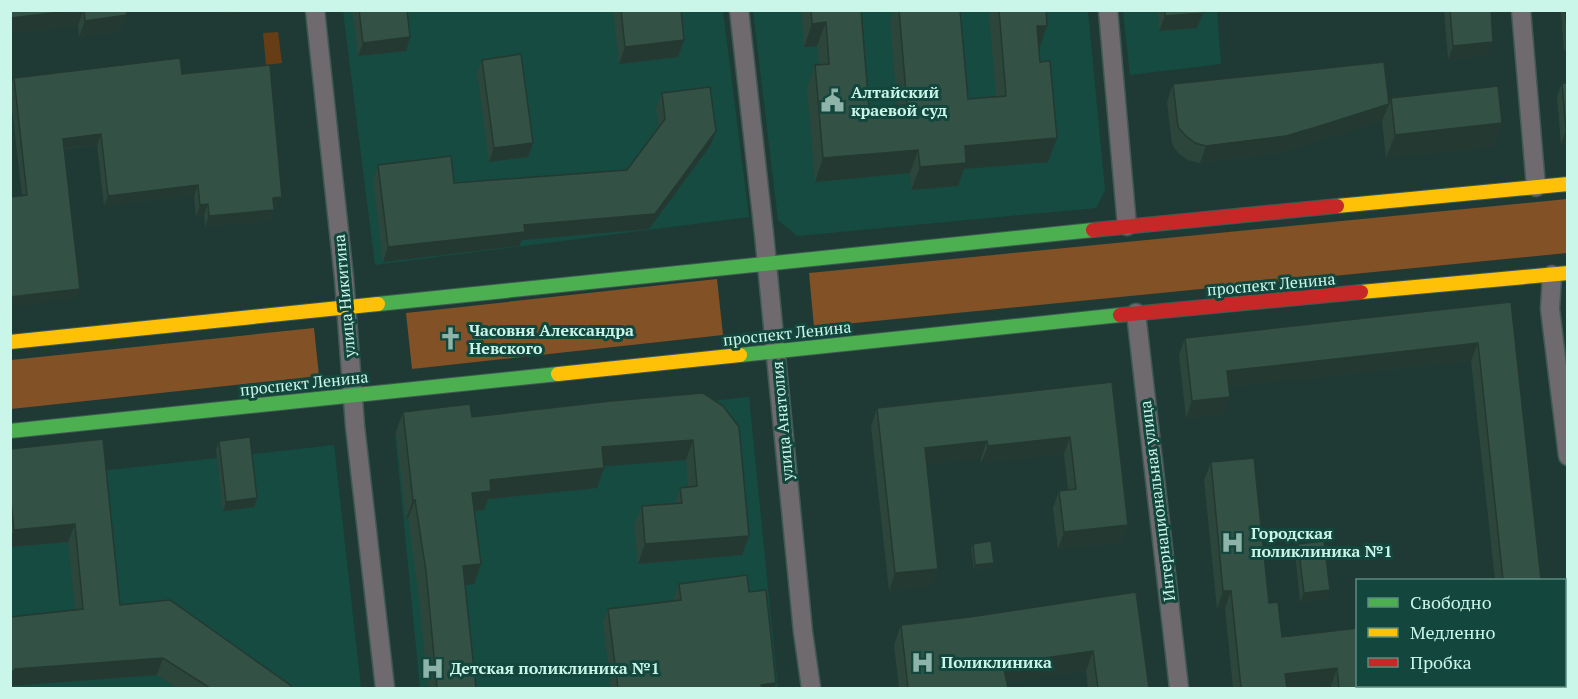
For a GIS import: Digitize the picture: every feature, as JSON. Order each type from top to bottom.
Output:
[{"type":"main road","points":[[10,342],[1127,226],[1568,184]]},
{"type":"main road","name":"проспект Ленина","points":[[10,431],[1136,313],[1560,274]]},
{"type":"street","name":"улица Никитина","points":[[315,10],[346,308],[352,395],[385,688]]},
{"type":"street","name":"улица Анатолия","points":[[739,10],[776,351],[803,632],[811,688]]},
{"type":"street","points":[[1108,10],[1127,226]]},
{"type":"street","points":[[1521,10],[1536,188]]},
{"type":"street","points":[[1560,274],[1550,309],[1568,456]]},
{"type":"street","name":"Интернациональная улица","points":[[1136,313],[1179,688]]},
{"type":"shaded area","points":[[343,11],[723,11],[749,217],[375,265]]},
{"type":"shaded area","points":[[753,11],[1088,11],[1105,190],[1096,208],[797,236],[778,220]]},
{"type":"shaded area","points":[[1123,11],[1217,11],[1221,64],[1130,75]]},
{"type":"shaded area","points":[[278,32],[282,63],[266,65],[263,33]]},
{"type":"shaded area","points":[[1567,199],[1567,253],[814,327],[809,273]]},
{"type":"shaded area","points":[[717,279],[723,335],[412,369],[406,313]]},
{"type":"shaded area","points":[[314,328],[319,376],[11,409],[11,360]]},
{"type":"shaded area","points":[[749,397],[778,688],[420,688],[395,433]]},
{"type":"shaded area","points":[[334,445],[361,688],[11,688],[10,481]]},
{"type":"building","points":[[10,10],[78,10],[10,18]]},
{"type":"building","points":[[84,10],[126,10],[127,15],[85,21]]},
{"type":"building","points":[[359,10],[407,10],[410,37],[363,43]]},
{"type":"building","points":[[621,10],[681,10],[684,40],[625,47]]},
{"type":"building","name":"Алтайский краевой суд","points":[[811,10],[861,10],[869,108],[907,105],[899,10],[960,10],[968,99],[1006,96],[999,10],[1046,10],[1047,26],[1037,26],[1040,62],[1050,61],[1057,138],[965,146],[966,163],[920,167],[918,150],[823,158],[815,65],[829,64],[826,22],[812,24]]},
{"type":"building","points":[[1165,10],[1203,10],[1203,13],[1165,16]]},
{"type":"building","points":[[1450,10],[1491,10],[1493,42],[1453,46]]},
{"type":"building","points":[[1565,10],[1568,10],[1568,39]]},
{"type":"building","points":[[521,54],[533,143],[494,148],[482,60]]},
{"type":"building","points":[[180,58],[182,74],[270,65],[282,197],[273,198],[274,210],[209,216],[208,204],[200,205],[198,185],[108,196],[101,134],[63,139],[80,289],[10,297],[10,197],[27,195],[14,78]]},
{"type":"building","points":[[1384,62],[1389,104],[1323,125],[1286,136],[1206,146],[1195,143],[1178,127],[1173,84]]},
{"type":"building","points":[[1562,83],[1568,83],[1568,130],[1566,130]]},
{"type":"building","points":[[1498,86],[1502,123],[1395,135],[1391,98]]},
{"type":"building","points":[[710,87],[716,131],[655,214],[524,225],[525,232],[388,247],[378,165],[451,156],[454,183],[627,170],[665,119],[662,93]]},
{"type":"building","points":[[1511,302],[1541,579],[1503,579],[1478,343],[1227,371],[1230,397],[1192,401],[1185,338]]},
{"type":"building","points":[[1112,382],[1128,525],[1064,532],[1059,491],[1076,489],[1070,437],[988,446],[987,441],[925,448],[938,569],[895,573],[877,408]]},
{"type":"building","points":[[703,393],[723,406],[739,427],[749,536],[645,544],[642,506],[682,503],[680,488],[697,486],[693,440],[602,447],[604,468],[490,480],[491,491],[472,493],[481,564],[463,566],[476,688],[437,688],[426,571],[415,500],[413,500],[403,412],[470,404],[472,417]]},
{"type":"building","points":[[250,437],[257,498],[226,502],[219,441]]},
{"type":"building","points":[[103,439],[120,605],[170,600],[290,685],[291,688],[210,688],[163,658],[15,669],[10,675],[10,617],[83,609],[75,524],[14,530],[10,491],[10,449]]},
{"type":"building","points":[[1254,458],[1269,603],[1278,602],[1282,637],[1356,628],[1356,687],[1401,688],[1339,688],[1337,668],[1285,674],[1287,688],[1241,688],[1231,591],[1223,591],[1211,462]]},
{"type":"building","points":[[991,541],[994,563],[975,565],[973,544]]},
{"type":"building","points":[[1324,541],[1330,590],[1304,593],[1298,544]]},
{"type":"building","points":[[747,575],[749,592],[766,590],[776,683],[761,685],[762,688],[618,688],[608,609],[681,600],[679,584]]},
{"type":"building","points":[[1136,592],[1149,688],[1098,688],[1093,651],[1003,664],[1008,688],[908,688],[901,625]]},
{"type":"building","points":[[1437,687],[1488,687],[1474,688]]},
{"type":"building","points":[[1501,687],[1559,687],[1559,688]]},
{"type":"traffic: fast","points":[[378,304],[1093,230]]},
{"type":"traffic: fast","points":[[740,355],[1120,315]]},
{"type":"traffic: fast","points":[[10,431],[558,374]]},
{"type":"traffic: slow","points":[[1337,206],[1568,184]]},
{"type":"traffic: slow","points":[[1361,292],[1568,273]]},
{"type":"traffic: slow","points":[[10,342],[378,304]]},
{"type":"traffic: slow","points":[[558,374],[740,355]]},
{"type":"traffic: jam","points":[[1093,230],[1337,206]]},
{"type":"traffic: jam","points":[[1120,315],[1361,292]]},
{"type":"place","name":"Алтайский краевой суд","points":[[833,101]]},
{"type":"place","name":"Часовня Александра Невского","points":[[451,339]]},
{"type":"place","name":"Городская поликлиника №1","points":[[1233,542]]},
{"type":"place","name":"Поликлиника","points":[[923,662]]},
{"type":"place","name":"Детская поликлиника №1","points":[[432,668]]}]
